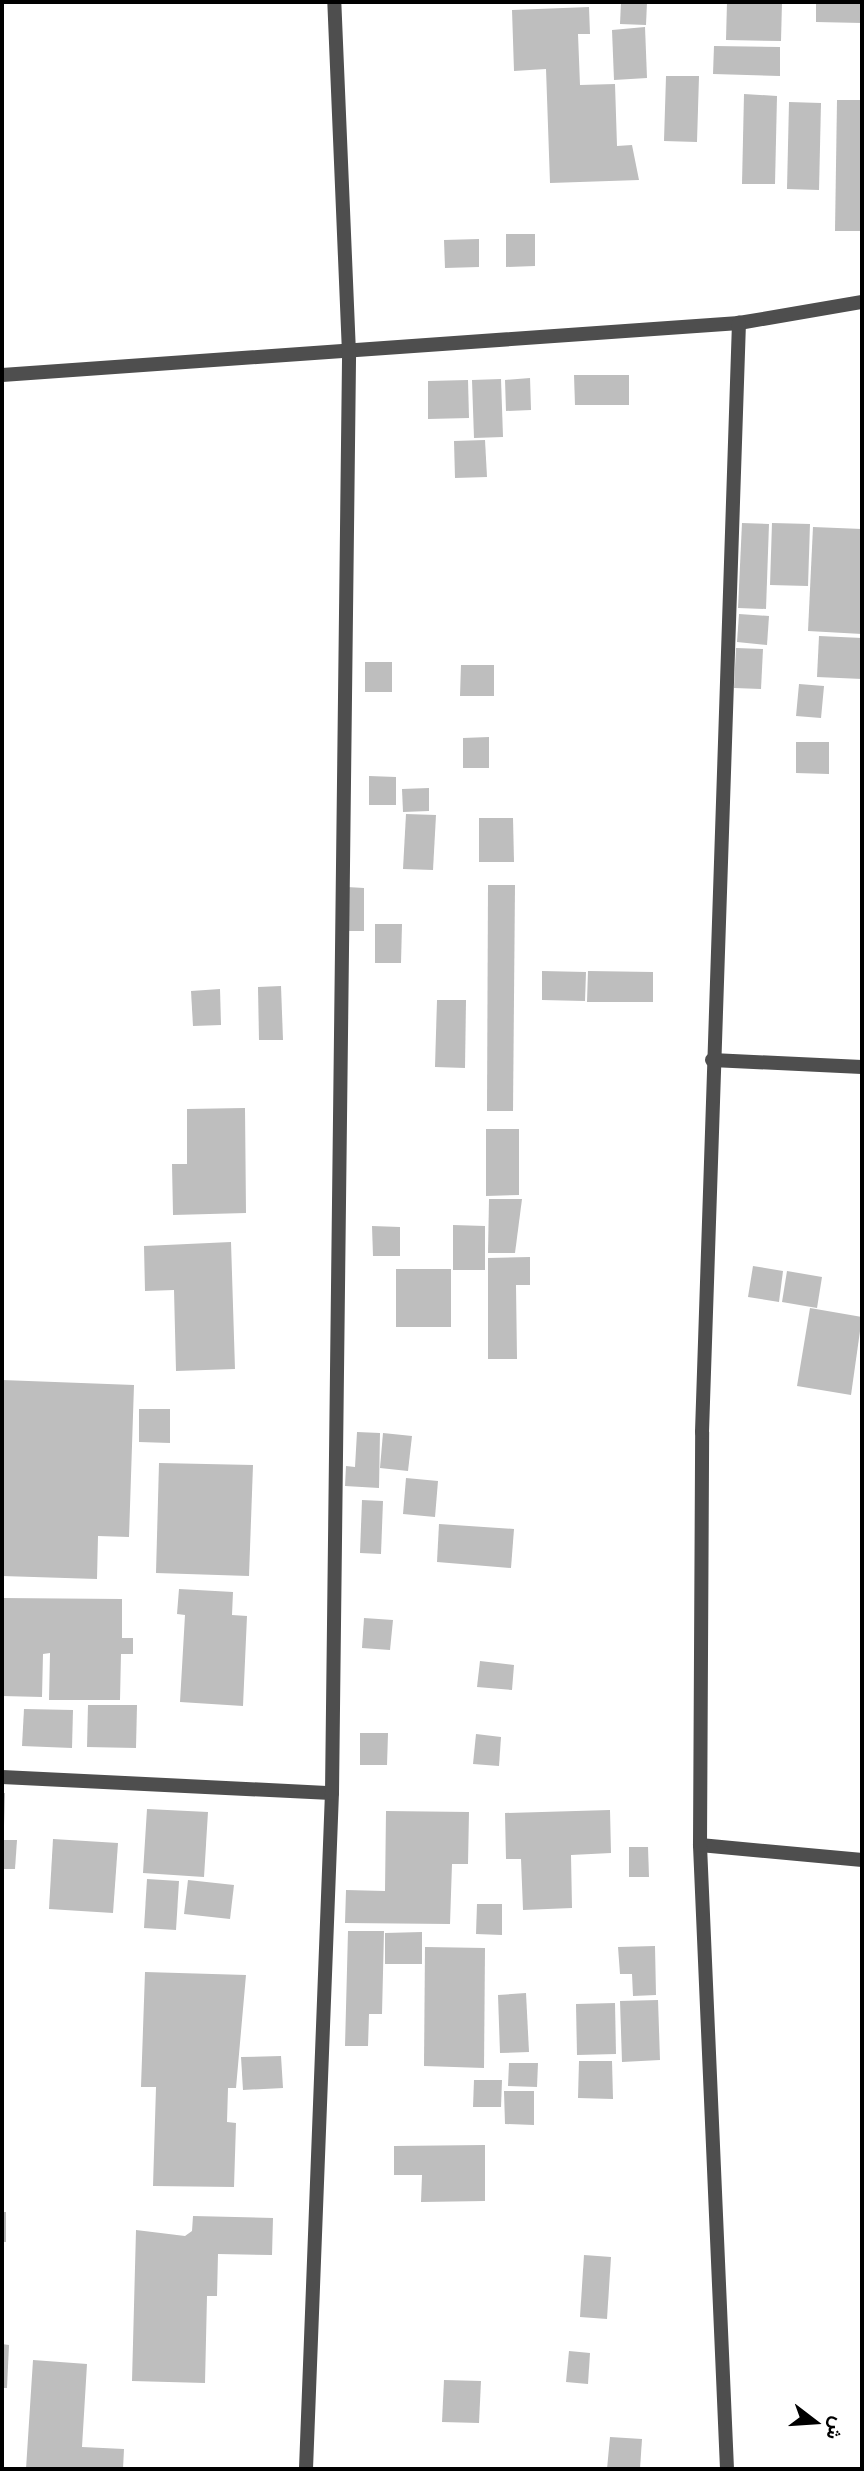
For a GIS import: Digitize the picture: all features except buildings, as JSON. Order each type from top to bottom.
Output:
[{"type":"street","points":[[306,2469],[332,1793],[349,353],[334,2]]},
{"type":"street","points":[[2,376],[739,323],[862,302]]},
{"type":"street","points":[[727,2469],[700,1845],[712,1060],[739,323]]},
{"type":"street","points":[[712,1060],[862,1068]]},
{"type":"street","points":[[2,1777],[332,1793]]},
{"type":"street","points":[[700,1845],[862,1860]]}]
